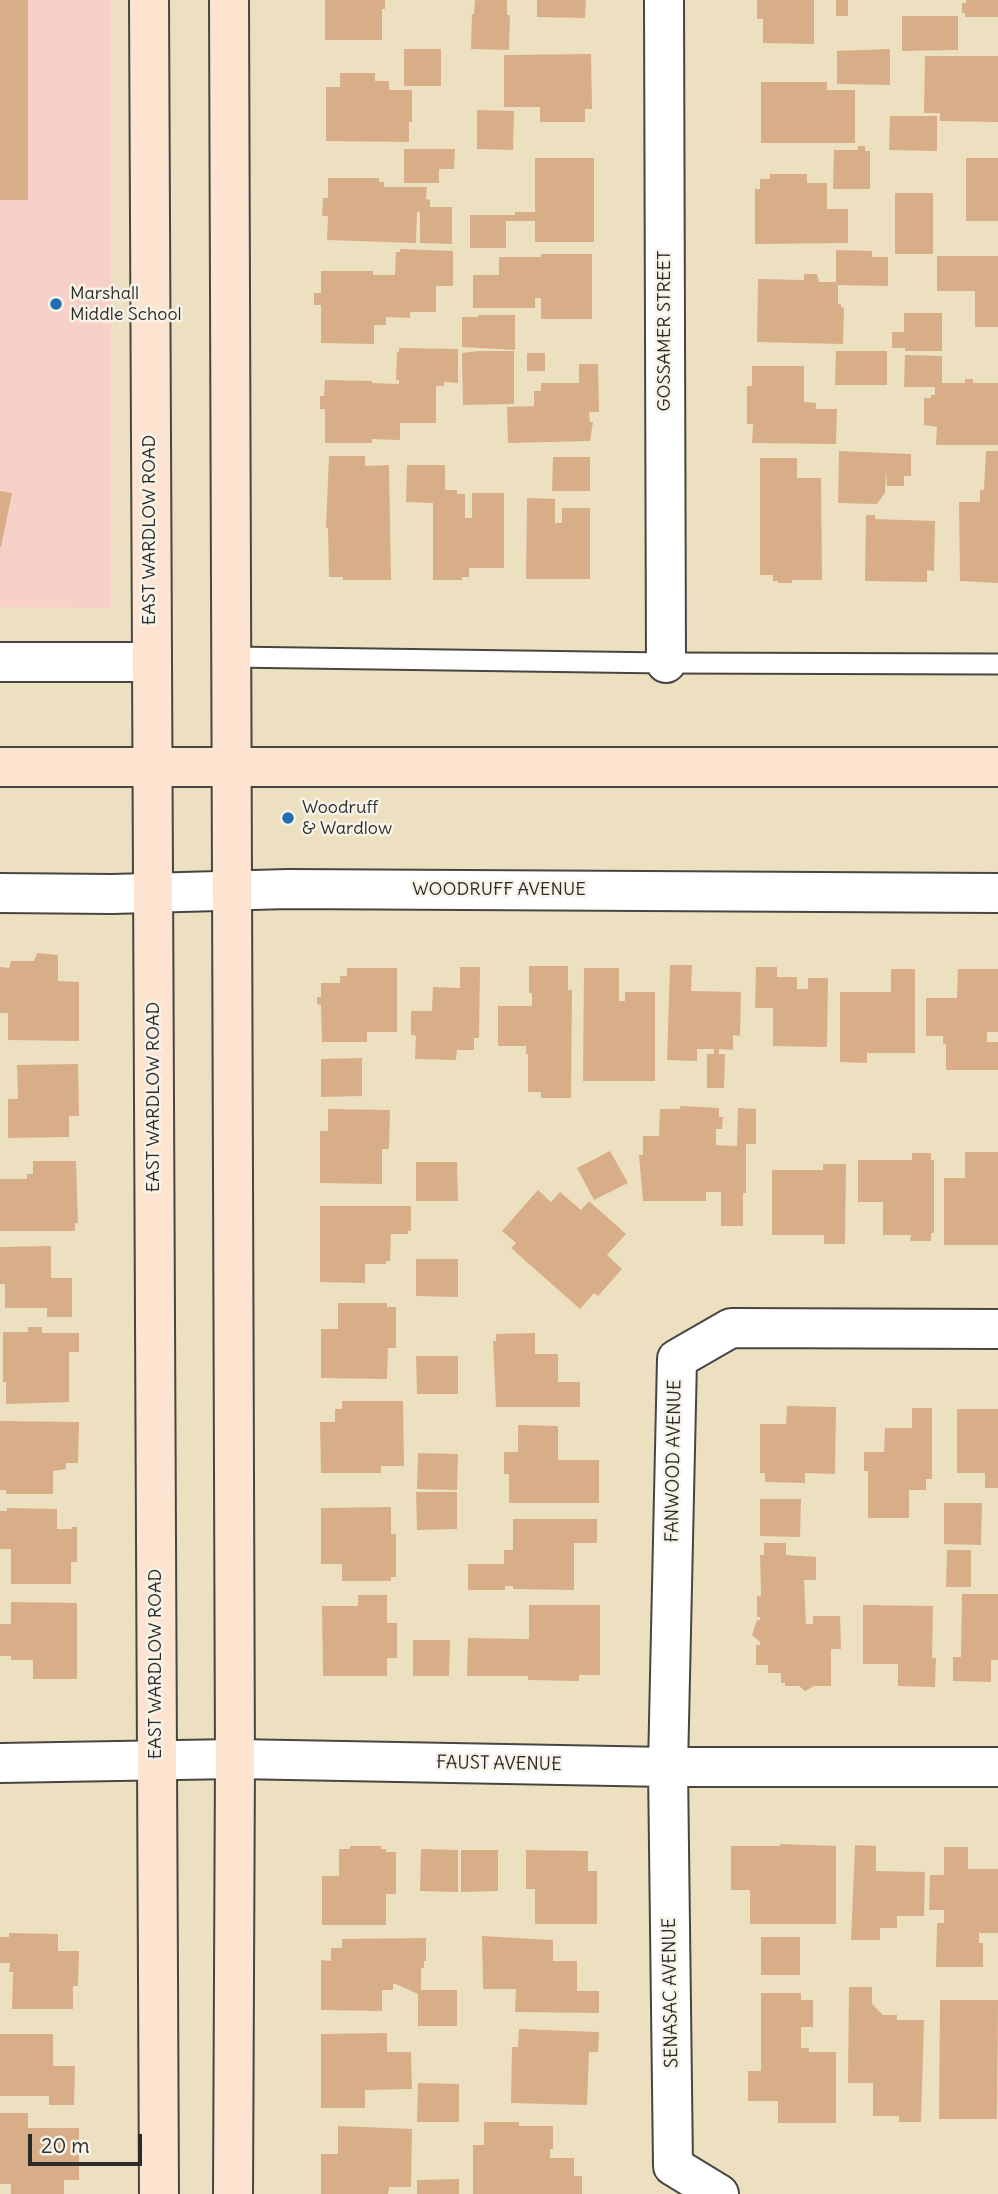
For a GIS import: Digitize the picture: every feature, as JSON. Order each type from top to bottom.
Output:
[{"type":"main road","name":"EAST WARDLOW ROAD","points":[[149,0],[159,2194]]},
{"type":"main road","points":[[229,0],[235,1759],[233,2194]]},
{"type":"main road","points":[[0,767],[998,767]]},
{"type":"street","name":"GOSSAMER STREET","points":[[664,0],[666,663]]},
{"type":"street","points":[[0,662],[150,662]]},
{"type":"street","name":"WOODRUFF AVENUE","points":[[0,893],[298,888],[998,893]]},
{"type":"street","name":"FANWOOD AVENUE","points":[[668,1767],[677,1359],[731,1328],[998,1329]]},
{"type":"street","name":"FAUST AVENUE","points":[[0,1763],[235,1759],[668,1767],[998,1768]]},
{"type":"street","name":"SENASAC AVENUE","points":[[668,1767],[673,2166],[719,2194]]},
{"type":"lane","points":[[230,657],[998,664]]},
{"type":"shaded area","name":"Marshall Middle School","points":[[0,0],[111,0],[111,608],[0,607]]},
{"type":"building","points":[[0,0],[28,0],[28,200],[0,200]]},
{"type":"building","points":[[325,0],[385,0],[385,9],[382,9],[382,40],[325,40]]},
{"type":"building","points":[[475,0],[507,0],[507,15],[510,15],[509,50],[471,49]]},
{"type":"building","points":[[537,0],[586,0],[585,18],[537,17]]},
{"type":"building","points":[[757,0],[814,0],[814,44],[763,43],[763,19],[757,19]]},
{"type":"building","points":[[836,0],[848,0],[848,16],[836,16]]},
{"type":"building","points":[[966,0],[998,0],[998,17],[965,17],[962,3],[966,3]]},
{"type":"building","points":[[902,16],[958,16],[958,50],[902,51]]},
{"type":"building","points":[[404,49],[441,49],[441,86],[404,86]]},
{"type":"building","points":[[890,49],[890,85],[837,84],[837,51]]},
{"type":"building","points":[[591,54],[592,109],[585,109],[585,122],[540,122],[540,107],[504,107],[504,55]]},
{"type":"building","points":[[925,56],[998,56],[998,122],[940,121],[940,113],[924,113]]},
{"type":"building","points":[[340,73],[375,73],[375,81],[389,81],[389,90],[412,90],[409,142],[326,141],[326,87],[340,87]]},
{"type":"building","points":[[761,82],[827,82],[827,90],[855,90],[855,143],[761,143]]},
{"type":"building","points":[[477,110],[514,111],[513,150],[477,149]]},
{"type":"building","points":[[890,116],[937,116],[937,151],[889,150]]},
{"type":"building","points":[[858,146],[865,146],[865,151],[870,151],[870,189],[833,189],[834,150],[858,150]]},
{"type":"building","points":[[404,149],[455,149],[454,169],[439,169],[439,183],[404,183]]},
{"type":"building","points":[[535,158],[594,158],[594,242],[535,242],[535,221],[506,221],[506,248],[470,248],[470,215],[535,212]]},
{"type":"building","points":[[966,158],[998,158],[998,221],[966,221]]},
{"type":"building","points":[[770,174],[807,174],[807,183],[827,183],[827,209],[848,209],[848,243],[755,244],[755,189],[760,189],[760,179],[770,179]]},
{"type":"building","points":[[328,178],[379,178],[379,182],[384,182],[384,187],[427,187],[426,199],[430,200],[430,207],[452,207],[452,244],[420,243],[420,212],[417,212],[416,243],[327,240],[328,216],[322,216],[323,198],[328,198]]},
{"type":"building","points":[[895,193],[933,193],[933,254],[895,254]]},
{"type":"building","points":[[400,249],[453,251],[453,286],[436,286],[436,312],[410,312],[410,318],[386,317],[386,325],[374,325],[374,344],[321,343],[321,305],[314,305],[314,293],[321,293],[321,271],[373,271],[373,275],[395,275],[396,252],[400,252]]},
{"type":"building","points":[[836,250],[872,251],[872,257],[888,257],[888,286],[838,285],[838,304],[844,308],[843,344],[757,342],[758,279],[804,280],[804,274],[817,274],[819,282],[836,282]]},
{"type":"building","points":[[541,254],[592,254],[592,319],[541,319],[541,298],[535,298],[535,308],[473,308],[473,275],[499,275],[499,257],[541,257]]},
{"type":"building","points":[[937,256],[998,256],[998,327],[975,327],[975,291],[937,291]]},
{"type":"building","points":[[904,313],[942,313],[942,351],[905,351],[905,348],[892,348],[892,332],[904,332]]},
{"type":"building","points":[[515,315],[515,350],[462,347],[462,317]]},
{"type":"building","points":[[399,348],[458,349],[458,383],[444,382],[444,386],[436,386],[436,423],[400,423],[400,440],[372,439],[372,443],[325,443],[325,409],[320,409],[320,396],[324,396],[325,380],[399,384],[399,380],[396,380]]},
{"type":"building","points":[[514,351],[514,404],[463,405],[462,353]]},
{"type":"building","points":[[836,351],[887,351],[887,385],[835,385]]},
{"type":"building","points":[[527,353],[545,353],[545,371],[527,371]]},
{"type":"building","points":[[905,355],[942,356],[942,383],[965,383],[965,379],[973,379],[973,383],[998,383],[998,445],[936,445],[937,427],[924,425],[924,398],[935,395],[935,387],[904,387]]},
{"type":"building","points":[[579,364],[598,364],[599,412],[589,412],[590,422],[593,422],[590,441],[508,443],[507,407],[534,406],[534,391],[541,391],[541,383],[579,383]]},
{"type":"building","points":[[752,366],[804,366],[804,402],[816,403],[816,409],[837,409],[836,444],[752,443],[753,424],[747,424],[747,386],[752,386]]},
{"type":"building","points":[[839,451],[911,454],[911,476],[904,476],[904,486],[887,486],[886,472],[885,493],[877,504],[838,503]]},
{"type":"building","points":[[986,451],[998,451],[998,583],[960,581],[959,502],[980,502],[980,490],[984,490]]},
{"type":"building","points":[[329,456],[365,456],[365,466],[389,465],[391,580],[343,580],[343,577],[329,577],[326,528]]},
{"type":"building","points":[[553,457],[590,457],[590,491],[552,491]]},
{"type":"building","points":[[760,458],[797,458],[797,478],[821,478],[822,580],[778,583],[773,581],[773,575],[760,575]]},
{"type":"building","points":[[407,465],[445,465],[445,490],[457,490],[457,494],[465,494],[465,518],[472,518],[472,493],[504,493],[504,568],[469,568],[469,577],[462,577],[462,580],[433,580],[433,503],[406,502]]},
{"type":"building","points":[[0,491],[12,493],[1,547],[0,547]]},
{"type":"building","points":[[527,498],[555,499],[555,523],[562,523],[562,508],[590,508],[590,579],[526,579]]},
{"type":"building","points":[[866,515],[875,515],[875,519],[935,521],[934,571],[927,570],[927,582],[865,581]]},
{"type":"building","points":[[37,953],[58,955],[58,981],[79,982],[79,1041],[8,1040],[8,1013],[0,1013],[0,967],[9,968],[11,961],[34,961]]},
{"type":"building","points":[[670,965],[692,965],[691,991],[741,992],[740,1036],[733,1035],[733,1050],[719,1049],[719,1054],[725,1054],[724,1088],[707,1088],[707,1054],[714,1054],[714,1049],[697,1049],[697,1061],[667,1060]]},
{"type":"building","points":[[529,966],[568,966],[568,990],[572,990],[571,1098],[541,1098],[541,1092],[528,1092],[526,1046],[498,1046],[498,1006],[532,1006]]},
{"type":"building","points":[[460,967],[480,967],[479,1038],[474,1038],[474,1050],[457,1050],[456,1060],[415,1059],[416,1036],[411,1035],[411,1011],[432,1011],[433,987],[460,988]]},
{"type":"building","points":[[756,967],[777,967],[777,977],[797,977],[797,989],[808,989],[808,978],[828,978],[827,1047],[773,1046],[773,1008],[755,1008]]},
{"type":"building","points":[[347,968],[397,968],[397,1032],[367,1032],[367,1042],[322,1042],[321,1005],[317,1004],[317,997],[321,997],[321,983],[340,983],[340,976],[347,976]]},
{"type":"building","points":[[584,968],[619,968],[619,1001],[625,1001],[625,992],[655,992],[655,1081],[583,1081]]},
{"type":"building","points":[[891,969],[915,969],[915,1053],[867,1053],[867,1063],[840,1062],[840,992],[891,992]]},
{"type":"building","points":[[958,969],[998,969],[998,1032],[987,1032],[987,1042],[998,1042],[998,1070],[946,1070],[946,1044],[943,1044],[943,1036],[926,1036],[926,998],[957,998]]},
{"type":"building","points":[[362,1058],[362,1096],[321,1097],[321,1059]]},
{"type":"building","points":[[78,1064],[79,1116],[69,1116],[69,1137],[8,1138],[8,1099],[18,1099],[17,1065]]},
{"type":"building","points":[[680,1106],[719,1108],[719,1117],[723,1117],[722,1129],[716,1129],[716,1145],[737,1146],[738,1108],[756,1109],[756,1144],[746,1144],[743,1226],[721,1226],[721,1192],[706,1192],[706,1201],[643,1201],[639,1155],[643,1155],[643,1136],[659,1136],[660,1109],[680,1109]]},
{"type":"building","points":[[328,1109],[390,1110],[389,1149],[382,1149],[382,1184],[320,1183],[320,1131],[328,1131]]},
{"type":"building","points":[[610,1151],[628,1183],[594,1200],[577,1168]]},
{"type":"building","points":[[965,1152],[998,1152],[998,1245],[944,1245],[944,1178],[965,1178]]},
{"type":"building","points":[[912,1153],[931,1153],[931,1160],[934,1160],[934,1233],[931,1233],[931,1241],[910,1241],[911,1235],[883,1235],[883,1202],[858,1202],[858,1160],[912,1160]]},
{"type":"building","points":[[33,1161],[76,1161],[78,1223],[75,1223],[75,1231],[0,1231],[0,1179],[27,1179],[27,1174],[33,1174]]},
{"type":"building","points":[[416,1162],[457,1162],[458,1201],[416,1201]]},
{"type":"building","points":[[823,1164],[846,1164],[845,1244],[824,1244],[824,1235],[772,1235],[772,1170],[823,1170]]},
{"type":"building","points":[[538,1190],[551,1202],[560,1192],[581,1210],[589,1201],[626,1234],[607,1255],[622,1269],[598,1296],[594,1293],[580,1309],[511,1248],[516,1243],[502,1231]]},
{"type":"building","points":[[320,1206],[411,1206],[411,1231],[408,1231],[408,1234],[391,1234],[390,1261],[386,1261],[386,1264],[365,1264],[365,1283],[320,1282]]},
{"type":"building","points":[[51,1246],[51,1278],[72,1278],[72,1317],[47,1317],[47,1308],[5,1308],[5,1284],[0,1284],[0,1247]]},
{"type":"building","points":[[416,1259],[458,1259],[458,1297],[416,1296]]},
{"type":"building","points":[[338,1303],[387,1303],[387,1307],[396,1307],[396,1348],[388,1348],[387,1379],[321,1378],[321,1329],[338,1329]]},
{"type":"building","points":[[28,1327],[42,1327],[42,1333],[79,1333],[79,1352],[69,1352],[69,1402],[6,1404],[3,1332],[28,1332]]},
{"type":"building","points":[[535,1333],[535,1354],[558,1354],[558,1382],[580,1382],[580,1407],[496,1407],[493,1341],[496,1341],[496,1334]]},
{"type":"building","points":[[416,1356],[458,1356],[458,1394],[417,1394]]},
{"type":"building","points":[[342,1401],[403,1401],[404,1466],[381,1466],[381,1473],[321,1473],[320,1422],[335,1422],[335,1409],[342,1409]]},
{"type":"building","points":[[787,1406],[836,1407],[835,1474],[805,1473],[805,1483],[765,1482],[765,1473],[760,1473],[760,1424],[786,1424]]},
{"type":"building","points":[[912,1408],[932,1408],[932,1479],[926,1479],[926,1490],[909,1490],[909,1518],[868,1518],[868,1471],[864,1471],[864,1452],[884,1452],[885,1428],[912,1428]]},
{"type":"building","points":[[957,1409],[998,1409],[998,1488],[985,1488],[985,1473],[957,1473]]},
{"type":"building","points":[[0,1421],[79,1422],[78,1463],[66,1463],[66,1469],[53,1471],[53,1494],[6,1494],[6,1490],[0,1490]]},
{"type":"building","points":[[518,1425],[558,1426],[558,1460],[599,1460],[599,1503],[509,1503],[509,1474],[504,1474],[504,1452],[518,1452]]},
{"type":"building","points":[[418,1453],[458,1454],[457,1490],[417,1489]]},
{"type":"building","points":[[416,1492],[457,1492],[457,1529],[417,1530]]},
{"type":"building","points":[[760,1499],[801,1499],[800,1537],[760,1536]]},
{"type":"building","points":[[944,1503],[982,1503],[981,1545],[944,1544]]},
{"type":"building","points":[[391,1507],[391,1534],[396,1534],[396,1577],[391,1577],[391,1581],[342,1581],[342,1564],[321,1564],[321,1508]]},
{"type":"building","points":[[7,1508],[57,1509],[57,1529],[77,1527],[77,1562],[71,1562],[71,1584],[11,1584],[11,1549],[0,1549],[0,1511],[7,1511]]},
{"type":"building","points":[[513,1519],[597,1519],[597,1543],[574,1543],[574,1590],[513,1589],[513,1586],[505,1586],[505,1590],[468,1590],[468,1564],[504,1564],[504,1550],[513,1550]]},
{"type":"building","points":[[764,1543],[786,1543],[786,1555],[816,1557],[816,1580],[804,1580],[806,1624],[813,1624],[813,1616],[840,1616],[841,1649],[831,1649],[831,1686],[814,1686],[805,1691],[799,1686],[785,1686],[785,1683],[781,1683],[781,1673],[768,1673],[768,1665],[756,1665],[756,1645],[760,1645],[760,1642],[752,1635],[757,1620],[760,1620],[760,1617],[757,1617],[757,1596],[761,1596],[760,1555],[764,1555]]},
{"type":"building","points":[[947,1550],[971,1550],[971,1587],[946,1587]]},
{"type":"building","points":[[962,1594],[998,1594],[998,1660],[991,1660],[991,1682],[953,1681],[953,1657],[961,1657]]},
{"type":"building","points":[[358,1595],[387,1595],[387,1623],[397,1623],[397,1658],[387,1658],[387,1676],[323,1676],[322,1606],[358,1606]]},
{"type":"building","points":[[11,1602],[77,1603],[77,1679],[33,1679],[33,1660],[11,1660],[11,1656],[0,1656],[0,1624],[11,1624]]},
{"type":"building","points":[[529,1605],[600,1605],[600,1675],[579,1675],[579,1681],[528,1680],[528,1676],[467,1676],[468,1638],[529,1639]]},
{"type":"building","points":[[863,1605],[933,1606],[932,1658],[936,1658],[935,1687],[898,1686],[898,1664],[863,1664]]},
{"type":"building","points":[[413,1640],[450,1640],[449,1676],[413,1676]]},
{"type":"building","points":[[855,1845],[876,1846],[876,1871],[925,1872],[924,1916],[897,1916],[897,1928],[880,1928],[880,1940],[851,1940]]},
{"type":"building","points":[[350,1846],[381,1846],[386,1852],[396,1852],[396,1894],[386,1894],[386,1925],[322,1925],[322,1876],[339,1876],[339,1849],[350,1849]]},
{"type":"building","points":[[731,1846],[836,1846],[836,1924],[750,1924],[750,1890],[731,1890]]},
{"type":"building","points":[[944,1847],[968,1847],[968,1869],[998,1869],[998,1933],[979,1933],[979,1943],[983,1943],[983,1967],[936,1967],[937,1923],[944,1923],[944,1910],[929,1910],[930,1875],[944,1875]]},
{"type":"building","points":[[421,1849],[458,1850],[458,1892],[420,1891]]},
{"type":"building","points":[[461,1850],[498,1850],[498,1891],[461,1892]]},
{"type":"building","points":[[526,1850],[588,1851],[588,1871],[597,1871],[597,1924],[535,1924],[535,1889],[526,1889]]},
{"type":"building","points":[[9,1933],[58,1934],[58,1951],[79,1951],[78,1986],[73,1986],[73,2009],[12,2009],[13,1972],[9,1972],[10,1963],[0,1963],[0,1937],[9,1937]]},
{"type":"building","points":[[482,1936],[553,1940],[553,1961],[577,1961],[577,1991],[599,1991],[599,2013],[515,2012],[516,1989],[483,1989]]},
{"type":"building","points":[[761,1937],[800,1937],[800,1975],[761,1975]]},
{"type":"building","points":[[426,1938],[426,1961],[424,1968],[421,1968],[421,1990],[457,1990],[457,2026],[418,2026],[418,1994],[396,1984],[393,1984],[393,1990],[382,1990],[382,2011],[321,2010],[321,1960],[331,1961],[331,1948],[342,1948],[342,1939]]},
{"type":"building","points":[[849,1987],[872,1987],[872,2004],[883,2015],[897,2015],[897,2020],[924,2020],[921,2122],[899,2122],[899,2116],[873,2116],[873,2083],[848,2083]]},
{"type":"building","points":[[761,1993],[801,1993],[801,2000],[813,2000],[813,2027],[801,2027],[801,2048],[809,2048],[809,2052],[836,2052],[836,2123],[778,2123],[778,2101],[748,2101],[748,2071],[761,2071]]},
{"type":"building","points":[[940,2000],[998,2000],[997,2119],[939,2119]]},
{"type":"building","points":[[519,2029],[599,2032],[598,2052],[589,2052],[587,2105],[511,2103],[512,2047],[518,2047]]},
{"type":"building","points":[[387,2033],[387,2052],[411,2052],[412,2089],[365,2090],[365,2108],[321,2108],[321,2034]]},
{"type":"building","points":[[0,2034],[53,2034],[53,2066],[75,2066],[74,2105],[49,2105],[49,2096],[0,2096]]},
{"type":"building","points":[[418,2083],[459,2084],[459,2122],[417,2122]]},
{"type":"building","points":[[0,2113],[28,2113],[28,2128],[79,2128],[79,2180],[64,2180],[64,2194],[11,2194],[11,2184],[0,2184]]},
{"type":"building","points":[[484,2122],[553,2126],[553,2149],[550,2149],[550,2158],[574,2158],[574,2176],[582,2176],[582,2194],[473,2194],[473,2145],[484,2145]]},
{"type":"building","points":[[338,2126],[412,2129],[411,2187],[389,2187],[388,2194],[321,2194],[321,2154],[338,2154]]},
{"type":"building","points":[[459,2179],[459,2194],[417,2194],[417,2180]]},
{"type":"place","name":"Marshall Middle School","points":[[56,304]]},
{"type":"place","name":"Woodruff & Wardlow","points":[[288,818]]}]
